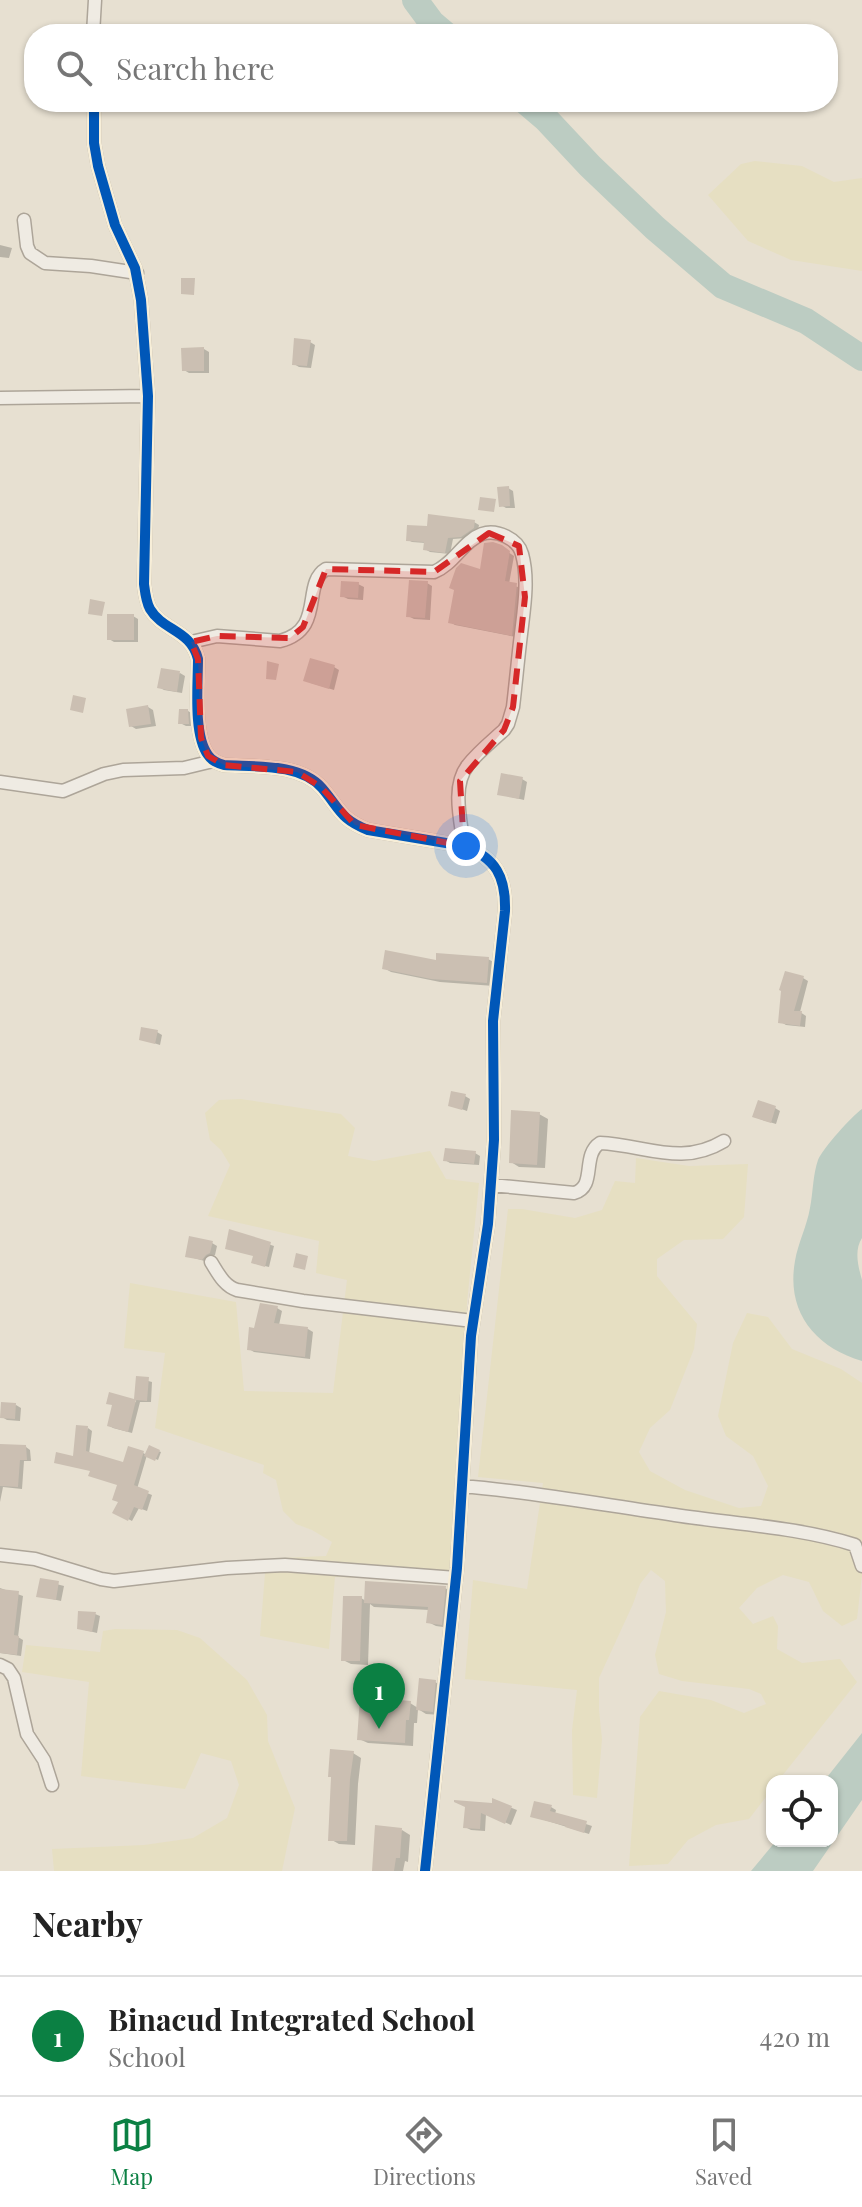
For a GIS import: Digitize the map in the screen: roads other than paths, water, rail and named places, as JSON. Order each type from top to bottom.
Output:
[{"type":"street","points":[[94,24],[95,0]]},
{"type":"street","points":[[94,112],[98,166],[115,225],[137,273],[141,300],[148,396],[146,598],[154,614],[191,642],[198,659],[204,748],[213,761],[224,765],[297,772],[310,778],[321,787],[345,819],[368,830],[464,846],[484,855],[495,866],[503,883],[505,898],[493,1021],[494,1140],[488,1224],[469,1359],[456,1578],[425,1871]]},
{"type":"street","points":[[24,220],[30,253],[45,263],[137,273]]},
{"type":"street","points":[[0,398],[148,396]]},
{"type":"street","points":[[191,642],[217,636],[280,641],[290,638],[303,627],[317,580],[326,569],[434,572],[444,568],[481,534],[498,534],[514,541],[522,554],[525,597],[513,707],[504,730],[466,767],[460,781],[464,846]]},
{"type":"street","points":[[0,782],[63,791],[104,774],[123,770],[184,768],[213,761]]},
{"type":"street","points":[[491,1185],[574,1193],[585,1187],[591,1152],[600,1143],[691,1155],[724,1141]]},
{"type":"street","points":[[211,1262],[223,1280],[237,1290],[473,1321]]},
{"type":"street","points":[[462,1486],[513,1490],[842,1541],[855,1545],[862,1566]]},
{"type":"street","points":[[0,1555],[35,1559],[114,1581],[227,1568],[285,1565],[456,1578]]},
{"type":"street","points":[[0,1665],[11,1673],[25,1728],[44,1760],[52,1785]]},
{"type":"waterway","points":[[415,0],[433,24]]},
{"type":"waterway","points":[[538,112],[655,228],[723,286],[806,321],[862,358]]},
{"type":"place","name":"Binacud Integrated School","points":[[379,1729]]}]
